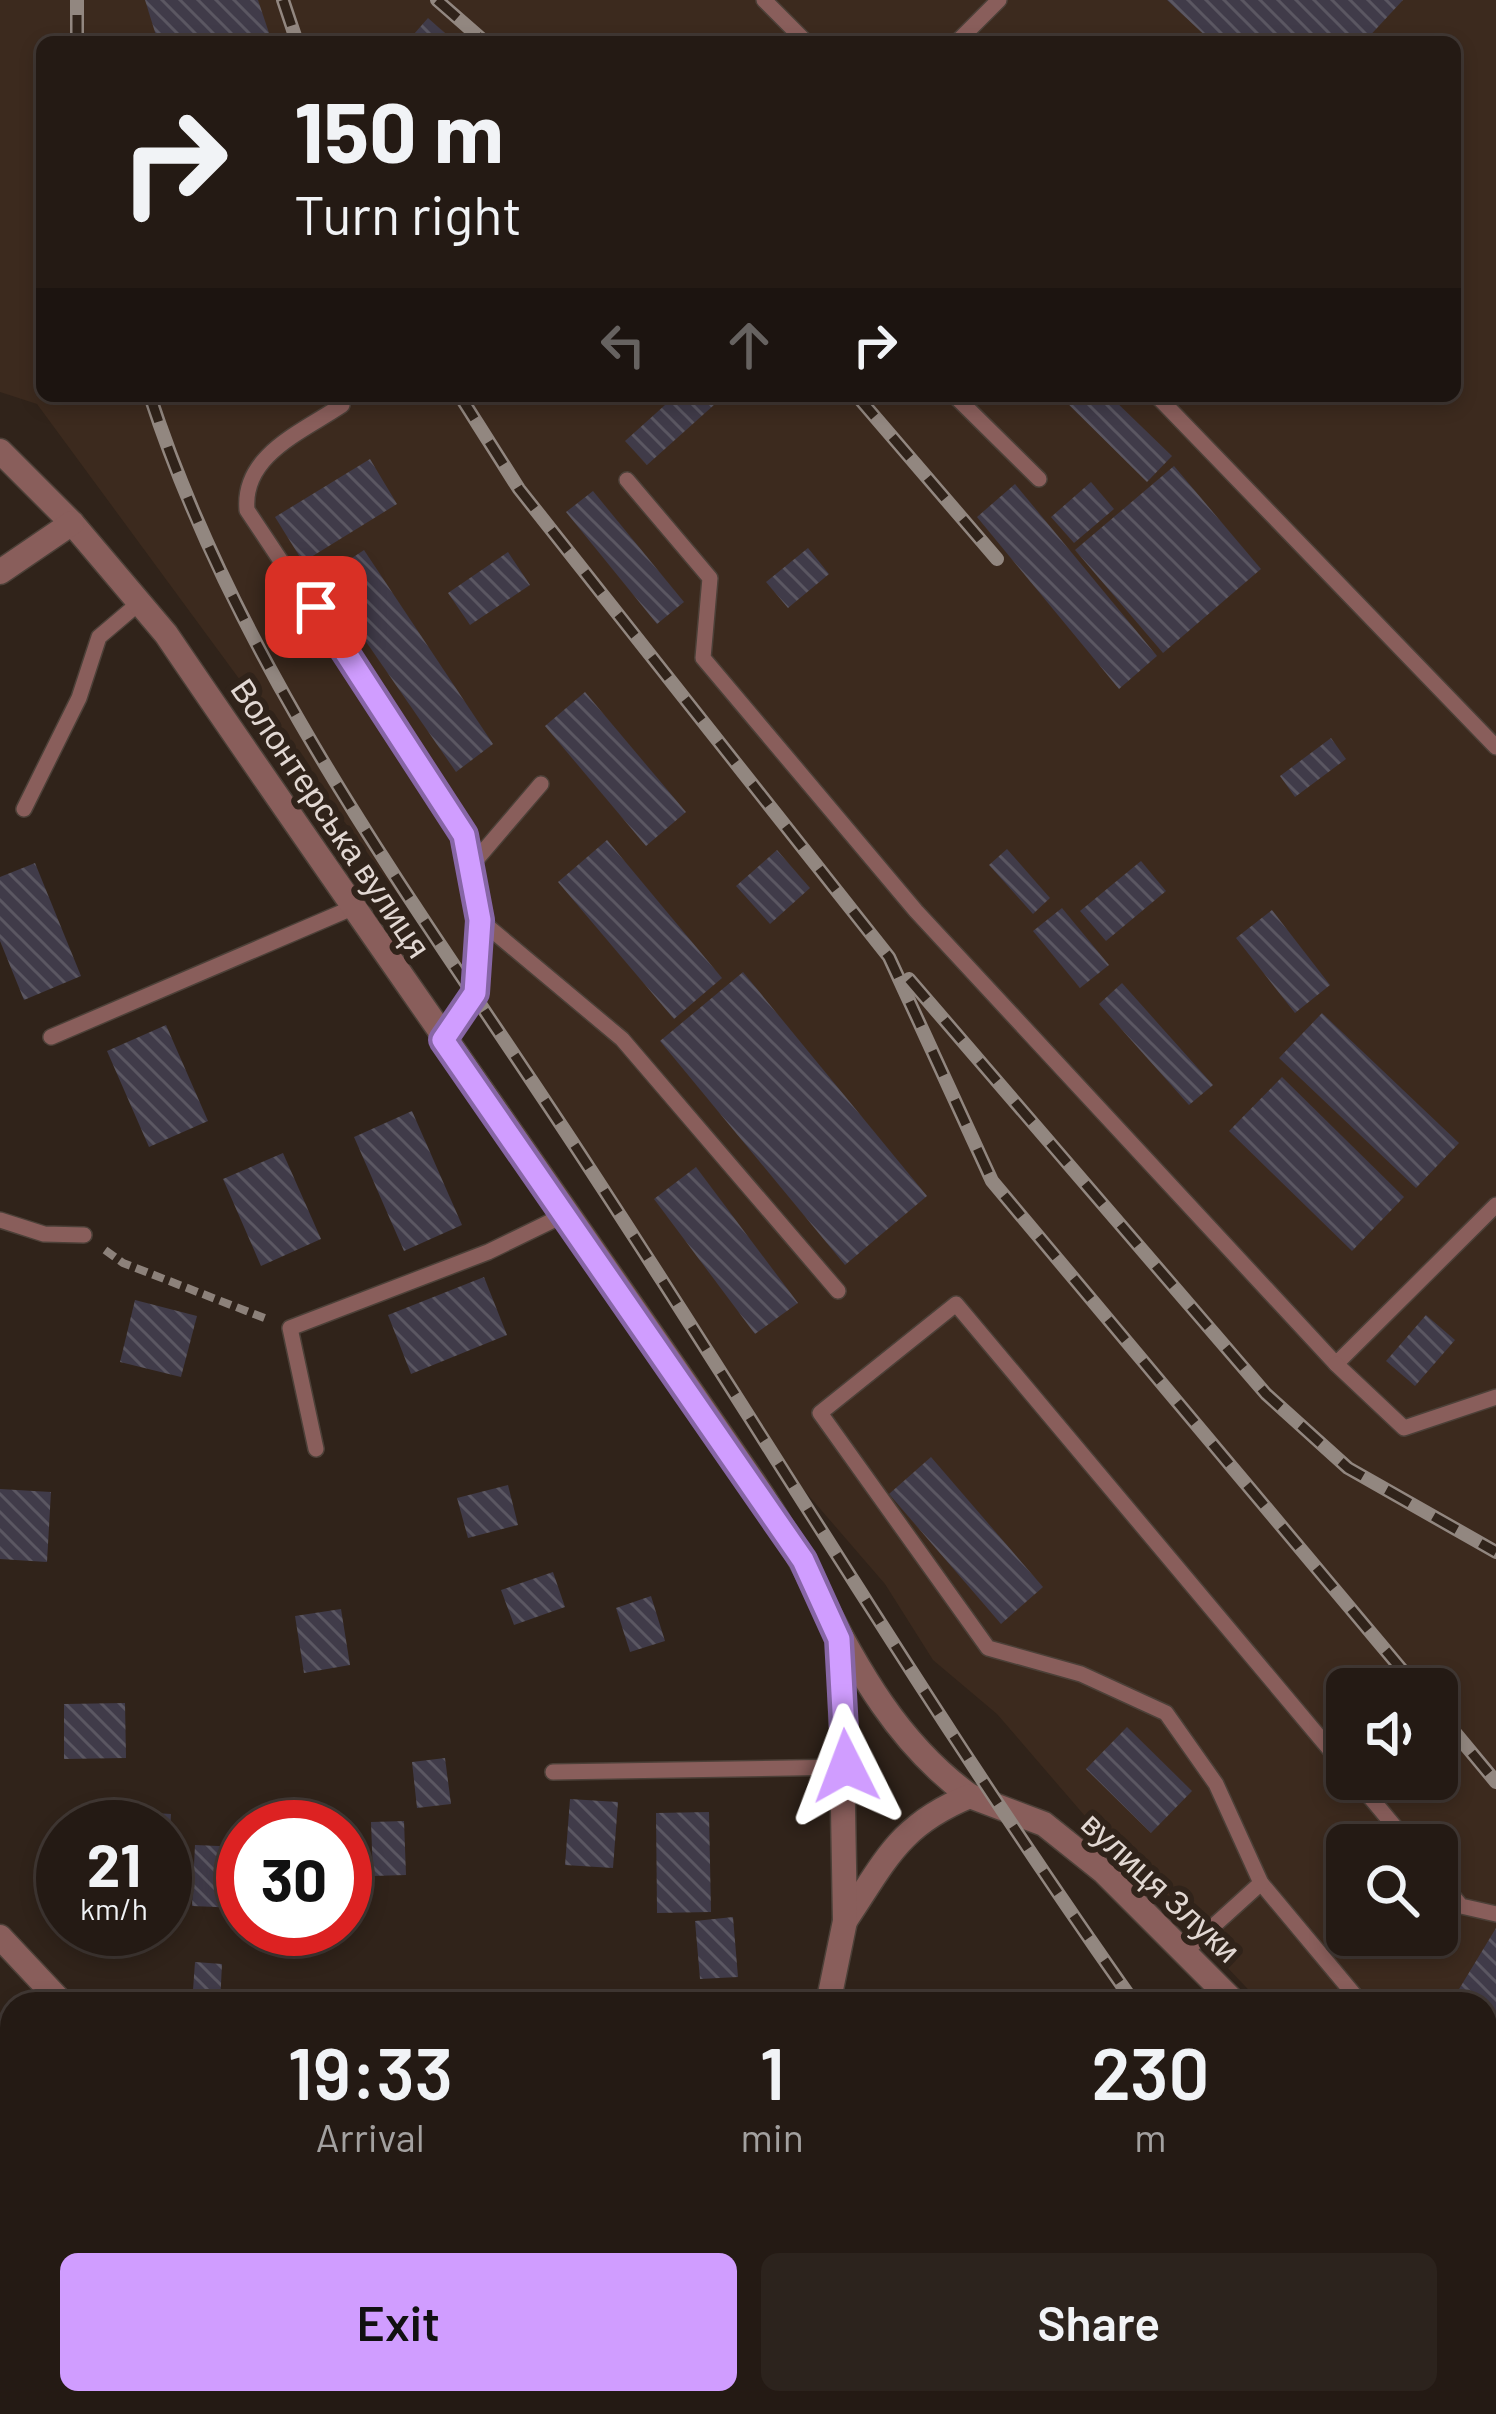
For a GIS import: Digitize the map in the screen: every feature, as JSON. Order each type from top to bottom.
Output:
[{"type":"street","name":"Волонтерська вулиця","points":[[0,451],[72,523],[166,634],[564,1215],[758,1488],[803,1560],[839,1639],[896,1731]]},
{"type":"street","points":[[0,572],[72,523]]},
{"type":"street","name":"Волонтерська вулиця","points":[[839,1639],[846,1766],[845,1921]]},
{"type":"street","name":"вулиця Злуки","points":[[896,1731],[929,1767],[970,1796],[1044,1824],[1187,1950],[1224,1992]]},
{"type":"street","points":[[830,1992],[845,1921],[896,1846],[927,1814],[970,1796]]},
{"type":"street","points":[[0,1937],[52,1992]]},
{"type":"lane","points":[[764,0],[800,36]]},
{"type":"lane","points":[[963,36],[999,0]]},
{"type":"lane","points":[[961,402],[1039,479]]},
{"type":"lane","points":[[1163,402],[1496,747]]},
{"type":"lane","points":[[342,405],[257,463],[245,491],[247,510],[464,835],[480,920],[475,993],[443,1040]]},
{"type":"lane","points":[[627,480],[710,578],[703,658],[916,911],[1336,1364],[1404,1428],[1496,1397]]},
{"type":"lane","points":[[24,809],[79,698],[99,637],[139,603]]},
{"type":"lane","points":[[470,867],[541,784]]},
{"type":"lane","points":[[51,1037],[352,908]]},
{"type":"lane","points":[[480,920],[622,1039],[838,1291]]},
{"type":"lane","points":[[1336,1364],[1496,1205]]},
{"type":"lane","points":[[316,1449],[290,1328],[488,1252],[564,1215]]},
{"type":"lane","points":[[0,1220],[44,1234],[84,1235]]},
{"type":"lane","points":[[1326,1745],[956,1304],[820,1413],[988,1648],[1081,1674],[1166,1713],[1216,1784],[1261,1883],[1352,1992]]},
{"type":"lane","points":[[554,1772],[846,1766]]},
{"type":"lane","points":[[1372,1800],[1392,1824]]},
{"type":"lane","points":[[1187,1950],[1261,1883]]},
{"type":"lane","points":[[1458,1902],[1496,1914]]},
{"type":"path","points":[[84,1235],[123,1263],[290,1328]]},
{"type":"shaded area","points":[[0,0],[1496,0],[1496,1992],[1251,1992],[1097,1830],[997,1714],[933,1660],[885,1584],[746,1423],[452,968],[37,404],[0,392]]},
{"type":"building","points":[[145,0],[258,0],[270,36],[156,36]]},
{"type":"building","points":[[1167,0],[1403,0],[1370,36],[1206,36]]},
{"type":"building","points":[[428,18],[448,36],[412,36]]},
{"type":"building","points":[[668,402],[717,402],[647,465],[625,441]]},
{"type":"building","points":[[1066,402],[1116,402],[1172,456],[1147,482]]},
{"type":"building","points":[[370,459],[397,504],[303,562],[275,517]]},
{"type":"building","points":[[1174,466],[1261,569],[1163,653],[1075,550]]},
{"type":"building","points":[[1091,482],[1114,509],[1074,543],[1051,517]]},
{"type":"building","points":[[1015,484],[1157,656],[1119,689],[977,517]]},
{"type":"building","points":[[593,491],[684,602],[657,624],[566,512]]},
{"type":"building","points":[[808,548],[829,574],[788,608],[766,582]]},
{"type":"building","points":[[364,550],[493,744],[456,772],[322,578]]},
{"type":"building","points":[[508,552],[530,585],[470,625],[448,593]]},
{"type":"building","points":[[585,692],[686,812],[646,846],[545,726]]},
{"type":"building","points":[[1331,738],[1346,759],[1295,797],[1280,776]]},
{"type":"building","points":[[607,840],[722,978],[674,1019],[558,882]]},
{"type":"building","points":[[1007,849],[1050,898],[1033,914],[989,865]]},
{"type":"building","points":[[777,850],[810,888],[770,924],[736,886]]},
{"type":"building","points":[[1141,861],[1166,891],[1106,941],[1080,911]]},
{"type":"building","points":[[35,863],[81,976],[24,1000],[0,941],[0,877]]},
{"type":"building","points":[[1062,908],[1109,965],[1080,988],[1033,931]]},
{"type":"building","points":[[1272,910],[1330,985],[1295,1013],[1236,938]]},
{"type":"building","points":[[743,972],[927,1196],[845,1265],[660,1041]]},
{"type":"building","points":[[1122,983],[1213,1085],[1189,1105],[1099,1004]]},
{"type":"building","points":[[1322,1013],[1459,1143],[1416,1188],[1279,1058]]},
{"type":"building","points":[[166,1025],[208,1121],[149,1147],[107,1051]]},
{"type":"building","points":[[1282,1077],[1404,1197],[1352,1251],[1229,1131]]},
{"type":"building","points":[[412,1111],[462,1225],[404,1251],[354,1137]]},
{"type":"building","points":[[283,1153],[321,1239],[261,1266],[223,1179]]},
{"type":"building","points":[[696,1167],[798,1303],[755,1334],[654,1199]]},
{"type":"building","points":[[484,1277],[507,1335],[411,1374],[388,1315]]},
{"type":"building","points":[[135,1300],[197,1316],[181,1377],[120,1362]]},
{"type":"building","points":[[1426,1315],[1455,1340],[1415,1386],[1386,1361]]},
{"type":"building","points":[[931,1457],[1043,1587],[1001,1624],[889,1494]]},
{"type":"building","points":[[508,1485],[518,1525],[468,1538],[457,1498]]},
{"type":"building","points":[[0,1489],[51,1492],[47,1562],[0,1559]]},
{"type":"building","points":[[553,1572],[565,1607],[514,1625],[501,1590]]},
{"type":"building","points":[[651,1596],[665,1641],[630,1652],[616,1608]]},
{"type":"building","points":[[341,1609],[350,1665],[304,1673],[295,1616]]},
{"type":"building","points":[[125,1703],[126,1758],[64,1759],[64,1704]]},
{"type":"building","points":[[1127,1727],[1192,1791],[1151,1833],[1086,1769]]},
{"type":"building","points":[[445,1758],[451,1804],[417,1808],[412,1762]]},
{"type":"building","points":[[570,1799],[618,1802],[613,1868],[565,1865]]},
{"type":"building","points":[[709,1812],[711,1912],[657,1913],[656,1813]]},
{"type":"building","points":[[404,1821],[406,1875],[373,1876],[372,1822]]},
{"type":"building","points":[[195,1845],[216,1846],[216,1907],[192,1906]]},
{"type":"building","points":[[733,1917],[738,1977],[700,1979],[695,1921]]},
{"type":"building","points":[[1496,1928],[1496,1992],[1457,1992]]},
{"type":"building","points":[[195,1962],[222,1964],[221,1992],[193,1992]]},
{"type":"railway","points":[[77,0],[77,36]]},
{"type":"railway","points":[[283,0],[295,36]]},
{"type":"railway","points":[[437,0],[478,36]]},
{"type":"railway","points":[[152,402],[189,501],[235,602],[344,796],[994,1798],[1127,1992]]},
{"type":"railway","points":[[464,402],[519,489],[889,957],[992,1181],[1400,1668]]},
{"type":"railway","points":[[862,402],[997,559]]},
{"type":"railway","points":[[909,979],[1266,1394],[1348,1468],[1496,1552]]},
{"type":"railway","points":[[1458,1736],[1496,1782]]},
{"type":"route","points":[[316,607],[464,835],[480,920],[475,993],[443,1040],[758,1488],[803,1560],[839,1639],[846,1766]]}]
